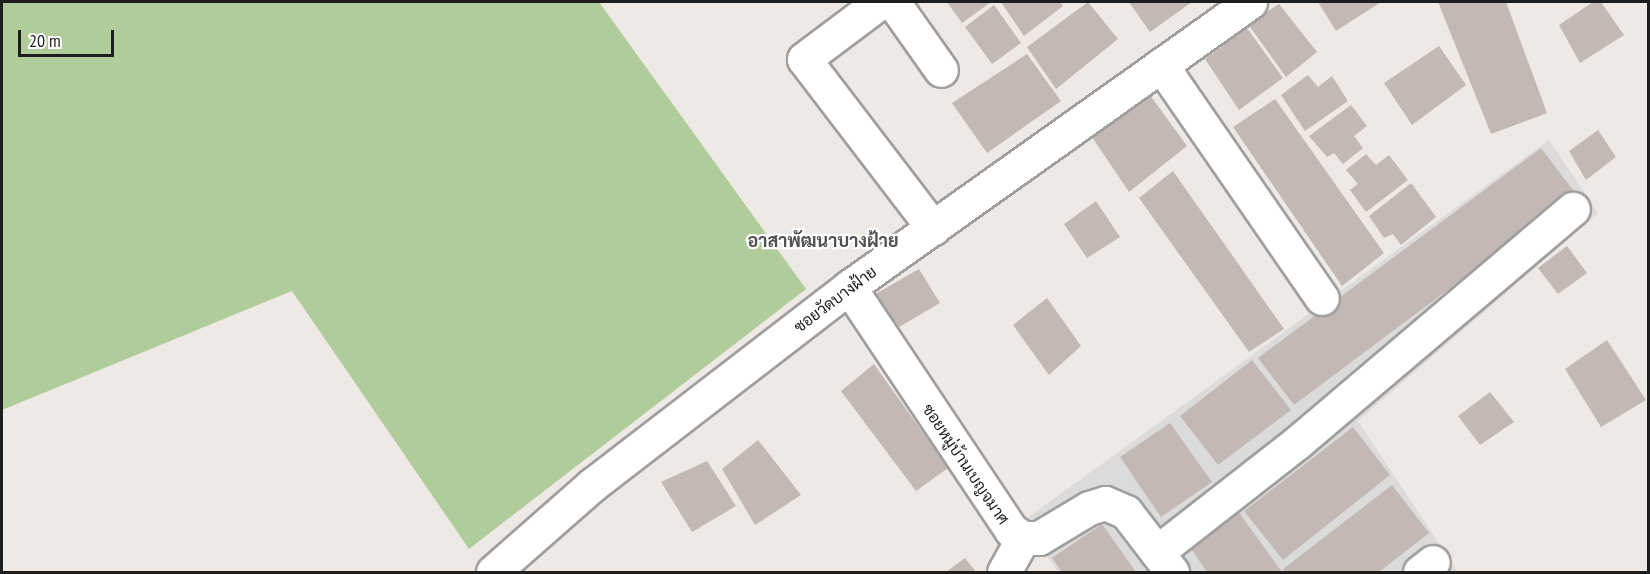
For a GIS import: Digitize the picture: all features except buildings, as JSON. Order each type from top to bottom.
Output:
[{"type":"street","points":[[880,2],[804,59],[933,228]]},
{"type":"street","points":[[893,2],[941,70]]},
{"type":"street","name":"ซอยวัดบางฝ้าย","points":[[493,573],[592,485],[849,287],[1250,2]]},
{"type":"street","points":[[1161,65],[1322,298]]},
{"type":"street","points":[[1164,562],[1299,441],[1573,209]]},
{"type":"street","name":"ซอยหมู่บ้านเบญจมาศ","points":[[849,287],[992,506],[1011,530],[1023,538],[1040,538],[1089,508],[1105,504],[1126,512],[1164,562]]},
{"type":"street","points":[[1004,573],[1023,538]]},
{"type":"shaded area","points":[[1549,140],[1598,213],[1358,421],[1458,572],[1058,572],[1023,521]]},
{"type":"green space","points":[[2,2],[599,2],[806,289],[469,549],[292,291],[2,410]]},
{"type":"district","name":"อาสาพัฒนาบางฝ้าย","points":[[823,241]]}]
